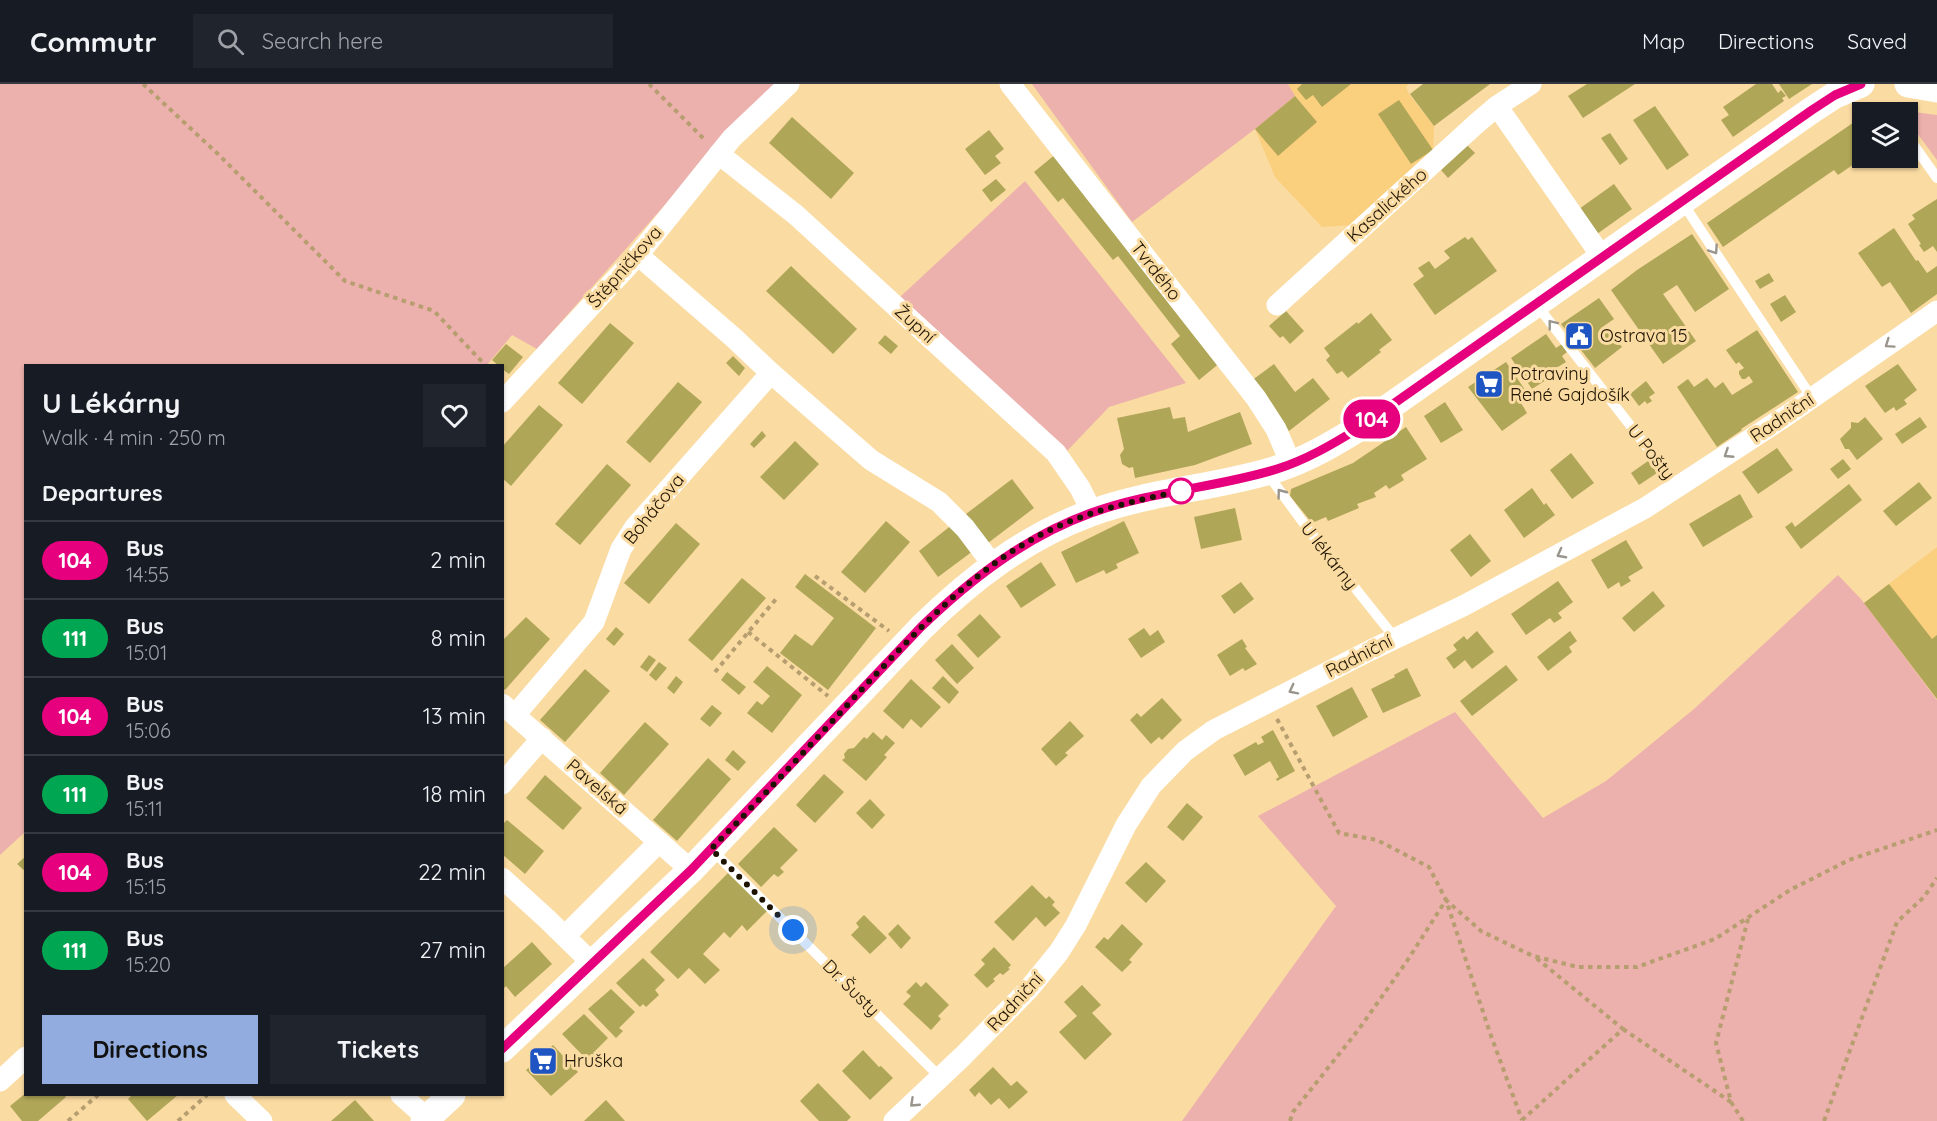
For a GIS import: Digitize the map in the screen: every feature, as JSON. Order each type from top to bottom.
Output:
[{"type":"street","name":"Štěpničkova","points":[[504,400],[638,255],[743,127],[789,84]]},
{"type":"street","name":"Tvrdého","points":[[1010,84],[1256,398],[1276,429],[1278,468]]},
{"type":"street","name":"Kasalického","points":[[1277,305],[1497,106],[1531,84]]},
{"type":"street","points":[[506,1040],[593,964],[691,870],[921,627],[960,591],[993,566],[1045,533],[1092,512],[1278,468],[1328,447],[1359,428],[1835,95],[1861,84]]},
{"type":"street","points":[[1908,84],[1937,89]]},
{"type":"street","points":[[1497,106],[1602,257]]},
{"type":"street","name":"Župní","points":[[719,154],[796,215],[1056,453],[1080,488],[1092,512]]},
{"type":"street","points":[[638,255],[872,460],[939,502],[965,528],[993,566]]},
{"type":"street","name":"Radniční","points":[[894,1121],[1028,990],[1059,952],[1076,925],[1126,825],[1151,786],[1185,751],[1215,730],[1463,606],[1645,508],[1812,398],[1937,311]]},
{"type":"street","name":"Boháčova","points":[[509,710],[594,622],[621,549],[634,527],[771,373]]},
{"type":"street","name":"Pavelská","points":[[509,710],[691,870]]},
{"type":"street","points":[[504,782],[542,738]]},
{"type":"street","points":[[565,936],[659,842]]},
{"type":"street","points":[[504,880],[593,964]]},
{"type":"street","points":[[0,1081],[24,1059]]},
{"type":"street","points":[[236,1096],[262,1121]]},
{"type":"street","points":[[402,1096],[425,1119],[451,1096]]},
{"type":"lane","points":[[1918,151],[1937,178]]},
{"type":"lane","points":[[1682,201],[1812,398]]},
{"type":"lane","name":"U Pošty","points":[[1536,303],[1678,486]]},
{"type":"lane","name":"U lékárny","points":[[1278,468],[1308,529],[1395,638]]},
{"type":"lane","name":"Dr. Šusty","points":[[711,849],[940,1077]]},
{"type":"path","points":[[143,84],[219,155],[345,281],[434,311],[484,364]]},
{"type":"path","points":[[650,84],[719,154]]},
{"type":"path","points":[[815,576],[892,633]]},
{"type":"path","points":[[715,672],[776,598]]},
{"type":"path","points":[[748,632],[834,700]]},
{"type":"path","points":[[1268,703],[1340,833],[1377,840],[1429,867],[1446,900],[1522,1121],[1623,1029]]},
{"type":"path","points":[[1446,900],[1481,931],[1533,956],[1578,967],[1637,967],[1715,939],[1790,890],[1849,860],[1937,831]]},
{"type":"path","points":[[1824,1121],[1897,922],[1924,897],[1937,879]]},
{"type":"path","points":[[1290,1121],[1293,1112],[1359,1029],[1401,971],[1446,900]]},
{"type":"path","points":[[1743,1121],[1731,1102],[1716,1044],[1748,918]]},
{"type":"path","points":[[1533,956],[1623,1029],[1731,1102]]},
{"type":"path","points":[[68,1121],[97,1096]]},
{"type":"path","points":[[178,1121],[206,1096]]},
{"type":"shaded area","points":[[0,84],[783,84],[718,145],[537,349],[512,335],[488,364],[24,364],[24,833],[0,855]]},
{"type":"shaded area","points":[[1032,84],[1288,84],[1295,96],[1132,222]]},
{"type":"shaded area","points":[[1288,84],[1409,84],[1406,87],[1409,94],[1434,126],[1433,150],[1354,225],[1322,227],[1275,177],[1255,129],[1294,96]]},
{"type":"shaded area","points":[[1918,112],[1937,115],[1937,160],[1918,134]]},
{"type":"shaded area","points":[[1025,181],[1186,383],[1109,407],[1067,451],[900,297]]},
{"type":"shaded area","points":[[1937,547],[1937,699],[1864,603]]},
{"type":"shaded area","points":[[1838,575],[1861,599],[1937,700],[1937,1121],[1182,1121],[1336,906],[1258,816],[1455,712],[1543,818],[1606,781],[1694,709]]},
{"type":"building","points":[[1302,84],[1351,84],[1322,107],[1313,95],[1306,100],[1297,89]]},
{"type":"building","points":[[1423,84],[1490,84],[1434,126],[1410,94]]},
{"type":"building","points":[[1587,84],[1635,84],[1583,118],[1568,96]]},
{"type":"building","points":[[1756,84],[1772,84],[1778,93],[1781,90],[1786,96],[1782,98],[1784,101],[1733,137],[1721,120],[1729,115],[1723,107]]},
{"type":"building","points":[[1779,84],[1812,84],[1789,99]]},
{"type":"building","points":[[1295,96],[1317,122],[1278,156],[1255,129]]},
{"type":"building","points":[[1399,100],[1433,150],[1411,164],[1378,114]]},
{"type":"building","points":[[1655,106],[1689,155],[1667,170],[1633,120]]},
{"type":"building","points":[[792,117],[854,173],[831,199],[769,143]]},
{"type":"building","points":[[1852,124],[1852,165],[1838,175],[1834,170],[1723,247],[1707,223]]},
{"type":"building","points":[[989,130],[1004,149],[995,156],[1001,163],[985,175],[965,149]]},
{"type":"building","points":[[1610,133],[1628,159],[1620,165],[1601,138]]},
{"type":"building","points":[[1467,145],[1475,153],[1448,178],[1441,170]]},
{"type":"building","points":[[1057,153],[1221,362],[1199,380],[1171,344],[1180,336],[1118,256],[1113,260],[1063,198],[1058,202],[1034,172]]},
{"type":"building","points":[[996,179],[1006,190],[991,202],[982,190]]},
{"type":"building","points":[[1614,184],[1632,209],[1597,234],[1579,209]]},
{"type":"building","points":[[1937,199],[1937,252],[1933,246],[1924,252],[1908,224],[1915,219],[1912,215]]},
{"type":"building","points":[[1894,228],[1927,273],[1937,266],[1937,294],[1911,313],[1890,282],[1882,287],[1858,253]]},
{"type":"building","points":[[1692,234],[1729,289],[1695,312],[1677,285],[1663,294],[1696,341],[1663,364],[1611,290]]},
{"type":"building","points":[[1465,237],[1468,240],[1472,237],[1497,271],[1435,315],[1413,284],[1424,276],[1418,268],[1429,261],[1435,269],[1450,258],[1444,251]]},
{"type":"building","points":[[791,266],[857,329],[833,354],[766,291]]},
{"type":"building","points":[[1769,273],[1774,281],[1760,289],[1755,281]]},
{"type":"building","points":[[1785,295],[1796,312],[1781,322],[1770,304]]},
{"type":"building","points":[[1599,298],[1614,319],[1601,328],[1603,330],[1609,328],[1613,333],[1607,339],[1609,341],[1615,338],[1622,347],[1595,368],[1561,324]]},
{"type":"building","points":[[1286,311],[1304,331],[1290,344],[1283,336],[1280,338],[1269,326]]},
{"type":"building","points":[[1371,313],[1392,340],[1379,350],[1381,352],[1348,378],[1342,371],[1337,374],[1326,360],[1330,356],[1324,348]]},
{"type":"building","points":[[610,323],[634,343],[582,404],[558,383]]},
{"type":"building","points":[[1757,330],[1798,392],[1717,447],[1677,387],[1688,379],[1694,387],[1707,378],[1715,388],[1723,382],[1732,395],[1753,382],[1749,376],[1742,379],[1739,371],[1744,368],[1739,362],[1736,364],[1726,350]]},
{"type":"building","points":[[1546,334],[1556,348],[1562,344],[1567,352],[1562,356],[1566,362],[1543,376],[1546,380],[1532,389],[1511,358]]},
{"type":"building","points":[[885,335],[898,346],[891,354],[878,343]]},
{"type":"building","points":[[506,344],[523,357],[509,374],[504,370],[504,364],[497,364],[492,360]]},
{"type":"building","points":[[733,356],[745,368],[739,376],[726,363]]},
{"type":"building","points":[[1506,362],[1530,397],[1521,403],[1527,413],[1502,431],[1468,387]]},
{"type":"building","points":[[1274,364],[1295,392],[1313,378],[1330,399],[1289,431],[1251,381]]},
{"type":"building","points":[[1898,364],[1917,390],[1904,400],[1907,404],[1896,411],[1894,407],[1885,413],[1865,386]]},
{"type":"building","points":[[1646,381],[1655,393],[1649,397],[1652,401],[1647,404],[1645,401],[1639,406],[1630,394]]},
{"type":"building","points":[[678,382],[702,402],[650,463],[626,442]]},
{"type":"building","points":[[1445,402],[1463,430],[1441,443],[1424,416]]},
{"type":"building","points":[[539,405],[563,425],[511,486],[504,480],[504,445]]},
{"type":"building","points":[[1170,407],[1173,419],[1185,417],[1188,432],[1240,412],[1252,444],[1195,465],[1135,478],[1133,467],[1129,468],[1122,464],[1120,455],[1124,449],[1117,418]]},
{"type":"building","points":[[1865,417],[1883,439],[1857,460],[1849,449],[1845,449],[1840,439],[1851,428],[1851,422],[1858,423]]},
{"type":"building","points":[[1920,417],[1927,427],[1902,444],[1895,434]]},
{"type":"building","points":[[1406,427],[1427,459],[1401,475],[1404,480],[1389,489],[1386,485],[1374,493],[1376,497],[1357,504],[1359,508],[1328,521],[1326,517],[1312,523],[1290,496],[1291,489],[1353,463]]},
{"type":"building","points":[[762,431],[766,436],[754,448],[750,444]]},
{"type":"building","points":[[795,441],[819,464],[784,500],[760,477]]},
{"type":"building","points":[[1777,448],[1793,470],[1758,494],[1742,472]]},
{"type":"building","points":[[1571,453],[1594,483],[1572,499],[1550,470]]},
{"type":"building","points":[[1843,459],[1851,469],[1838,479],[1830,469]]},
{"type":"building","points":[[1648,461],[1657,473],[1639,485],[1631,473]]},
{"type":"building","points":[[607,464],[631,485],[580,545],[555,524]]},
{"type":"building","points":[[1012,479],[1034,508],[988,543],[966,514]]},
{"type":"building","points":[[1919,482],[1932,498],[1896,526],[1883,511]]},
{"type":"building","points":[[1849,484],[1862,500],[1801,549],[1785,527],[1792,522],[1795,527]]},
{"type":"building","points":[[1532,488],[1544,505],[1546,503],[1555,515],[1524,538],[1504,510]]},
{"type":"building","points":[[1740,494],[1753,517],[1703,547],[1689,524]]},
{"type":"building","points":[[1235,508],[1242,540],[1201,549],[1194,517]]},
{"type":"building","points":[[886,521],[910,542],[865,593],[841,572]]},
{"type":"building","points":[[1124,521],[1139,553],[1116,564],[1118,568],[1106,574],[1104,570],[1076,583],[1061,552]]},
{"type":"building","points":[[676,523],[700,544],[649,604],[624,583]]},
{"type":"building","points":[[953,524],[973,551],[938,577],[919,551]]},
{"type":"building","points":[[1470,534],[1491,561],[1471,577],[1450,550]]},
{"type":"building","points":[[1626,540],[1643,568],[1628,577],[1631,581],[1621,587],[1619,582],[1608,589],[1591,560]]},
{"type":"building","points":[[1041,562],[1056,585],[1021,608],[1006,586]]},
{"type":"building","points":[[805,574],[876,628],[828,690],[780,653],[795,634],[812,646],[834,618],[795,587]]},
{"type":"building","points":[[742,578],[766,598],[712,661],[688,640]]},
{"type":"building","points":[[1558,581],[1573,602],[1558,613],[1562,618],[1554,623],[1550,618],[1526,635],[1511,614]]},
{"type":"building","points":[[1241,582],[1254,599],[1234,614],[1221,596]]},
{"type":"building","points":[[1889,584],[1932,639],[1937,635],[1937,699],[1864,603]]},
{"type":"building","points":[[1653,591],[1665,606],[1634,632],[1622,618]]},
{"type":"building","points":[[980,614],[1001,637],[978,658],[957,635]]},
{"type":"building","points":[[526,617],[550,639],[505,690],[504,689],[504,639]]},
{"type":"building","points":[[616,627],[624,634],[614,646],[606,639]]},
{"type":"building","points":[[1144,628],[1150,636],[1158,630],[1165,642],[1141,658],[1128,639]]},
{"type":"building","points":[[1477,631],[1494,652],[1472,669],[1465,660],[1454,669],[1446,658],[1457,650],[1453,645],[1464,636],[1467,640]]},
{"type":"building","points":[[1570,631],[1577,641],[1569,647],[1572,652],[1548,671],[1537,657]]},
{"type":"building","points":[[1242,639],[1247,647],[1245,648],[1257,664],[1245,671],[1243,668],[1230,676],[1217,655]]},
{"type":"building","points":[[952,644],[974,668],[957,684],[935,660]]},
{"type":"building","points":[[649,655],[656,660],[647,672],[640,667]]},
{"type":"building","points":[[659,662],[667,668],[656,681],[649,675]]},
{"type":"building","points":[[1506,665],[1518,680],[1472,716],[1460,701]]},
{"type":"building","points":[[767,666],[802,695],[772,733],[747,713],[757,701],[762,705],[770,696],[753,682]]},
{"type":"building","points":[[1407,668],[1421,696],[1383,713],[1371,689]]},
{"type":"building","points":[[585,669],[610,691],[565,742],[540,720]]},
{"type":"building","points":[[727,672],[746,687],[739,695],[721,680]]},
{"type":"building","points":[[676,676],[683,682],[674,694],[667,688]]},
{"type":"building","points":[[943,676],[959,692],[949,704],[932,688]]},
{"type":"building","points":[[911,679],[941,707],[921,728],[911,719],[903,729],[883,711]]},
{"type":"building","points":[[1352,687],[1368,717],[1333,737],[1316,706]]},
{"type":"building","points":[[1162,698],[1182,720],[1162,740],[1159,737],[1151,744],[1130,720],[1137,713],[1141,717]]},
{"type":"building","points":[[712,705],[722,713],[710,727],[700,719]]},
{"type":"building","points":[[1070,721],[1084,736],[1065,753],[1068,755],[1056,766],[1041,749]]},
{"type":"building","points":[[645,722],[669,744],[624,795],[600,773]]},
{"type":"building","points":[[1273,730],[1295,771],[1277,781],[1279,777],[1270,761],[1245,776],[1233,755],[1256,742],[1258,745],[1264,742],[1261,737]]},
{"type":"building","points":[[873,732],[882,740],[886,735],[895,743],[884,755],[887,757],[866,781],[842,760],[848,749],[854,748],[864,737],[867,739]]},
{"type":"building","points":[[733,750],[746,762],[738,771],[725,760]]},
{"type":"building","points":[[708,758],[731,779],[677,841],[653,820]]},
{"type":"building","points":[[824,774],[844,792],[815,823],[796,805]]},
{"type":"building","points":[[545,775],[582,808],[563,830],[526,798]]},
{"type":"building","points":[[870,799],[885,815],[872,829],[856,813]]},
{"type":"building","points":[[1187,803],[1203,817],[1183,841],[1167,827]]},
{"type":"building","points":[[507,820],[544,851],[525,874],[504,856],[504,823]]},
{"type":"building","points":[[774,827],[798,850],[780,868],[784,872],[778,877],[774,874],[761,887],[738,864]]},
{"type":"building","points":[[24,858],[24,870],[17,864]]},
{"type":"building","points":[[1146,862],[1166,881],[1146,903],[1125,883]]},
{"type":"building","points":[[728,873],[767,911],[747,931],[742,925],[730,938],[724,932],[703,954],[720,970],[705,984],[689,968],[678,979],[650,952]]},
{"type":"building","points":[[1032,885],[1046,899],[1049,896],[1055,902],[1052,905],[1060,913],[1045,927],[1036,917],[1013,941],[994,922]]},
{"type":"building","points":[[864,915],[887,938],[870,954],[851,935],[859,927],[856,923]]},
{"type":"building","points":[[898,924],[911,938],[901,949],[888,934]]},
{"type":"building","points":[[1122,924],[1143,944],[1129,960],[1132,962],[1122,972],[1095,947],[1104,937],[1108,940]]},
{"type":"building","points":[[532,942],[552,964],[515,997],[506,986],[504,988],[504,967]]},
{"type":"building","points":[[994,947],[1011,965],[1003,975],[1000,973],[993,979],[995,981],[987,988],[974,975],[985,964],[981,960]]},
{"type":"building","points":[[643,958],[665,980],[655,990],[659,995],[646,1007],[643,1004],[640,1007],[616,983]]},
{"type":"building","points":[[916,982],[921,987],[926,982],[949,1005],[938,1016],[941,1019],[931,1030],[903,1004],[911,996],[906,992]]},
{"type":"building","points":[[1082,985],[1101,1005],[1092,1013],[1112,1034],[1085,1060],[1059,1032],[1077,1016],[1064,1002]]},
{"type":"building","points":[[611,989],[635,1012],[619,1028],[623,1031],[616,1038],[588,1009]]},
{"type":"building","points":[[584,1014],[608,1038],[593,1053],[597,1056],[590,1063],[562,1034]]},
{"type":"building","points":[[553,1045],[578,1072],[551,1096],[526,1070],[540,1058],[543,1051],[547,1051]]},
{"type":"building","points":[[863,1050],[893,1078],[870,1100],[842,1071]]},
{"type":"building","points":[[993,1067],[1011,1086],[1017,1081],[1028,1092],[1009,1109],[999,1098],[991,1105],[979,1092],[975,1097],[969,1090]]},
{"type":"building","points":[[818,1083],[851,1117],[847,1121],[819,1121],[800,1101]]},
{"type":"building","points":[[24,1095],[66,1097],[38,1121],[22,1121],[10,1106]]},
{"type":"building","points":[[131,1096],[177,1096],[147,1121],[128,1099]]},
{"type":"building","points":[[355,1100],[374,1121],[331,1121],[338,1115]]},
{"type":"building","points":[[606,1100],[625,1121],[584,1121]]},
{"type":"bus line","name":"104","points":[[504,1047],[691,870],[921,627],[960,591],[993,566],[1045,533],[1092,512],[1136,500],[1279,469],[1328,447],[1359,428],[1812,110],[1847,88],[1861,84]]},
{"type":"place","name":"Ostrava 15","points":[[1579,336]]},
{"type":"place","name":"Potraviny René Gajdošík","points":[[1489,384]]},
{"type":"place","name":"Hruška","points":[[543,1061]]},
{"type":"route","points":[[793,930],[711,849],[921,627],[960,591],[1016,550],[1073,520],[1092,512],[1136,500],[1189,489],[1181,491]]}]
